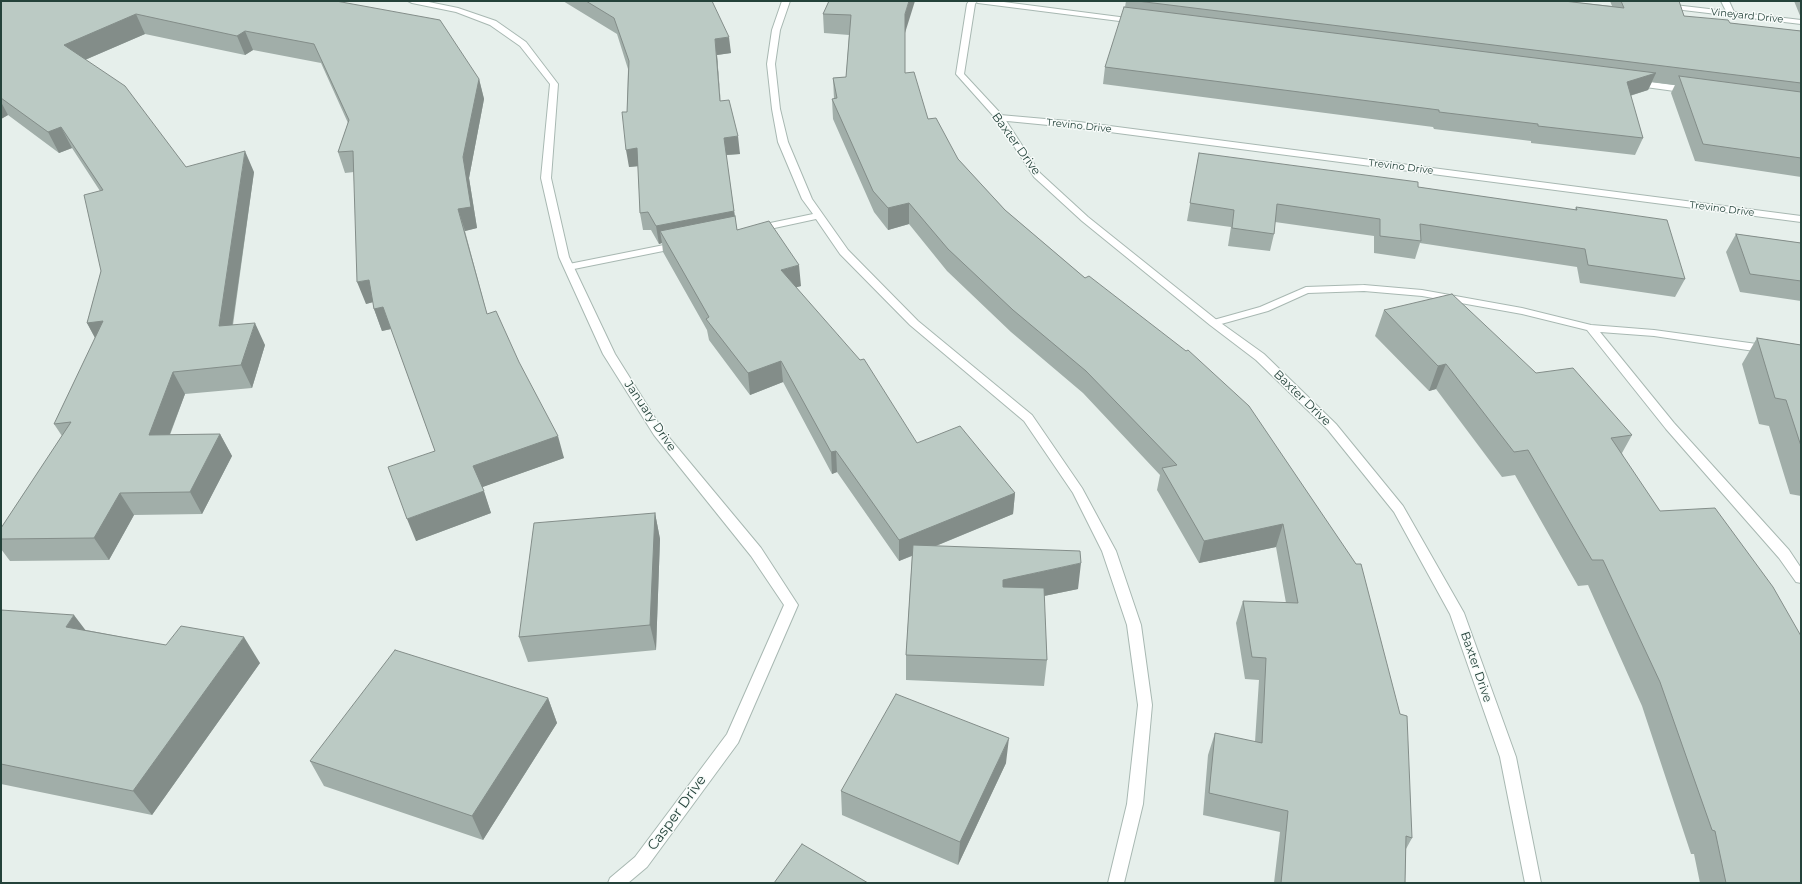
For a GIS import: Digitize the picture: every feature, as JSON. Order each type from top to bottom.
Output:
[{"type":"street","name":"January Drive","points":[[412,1],[458,10],[493,23],[523,44],[554,84],[546,178],[564,257],[570,267],[609,354],[658,432],[756,552],[791,605],[733,738]]},
{"type":"street","points":[[786,1],[776,30],[771,64],[776,109],[783,142],[807,199],[844,252],[914,323],[1028,418],[1078,491],[1109,551],[1134,625],[1145,705],[1135,804],[1116,883]]},
{"type":"street","name":"Baxter Drive","points":[[973,1],[971,4],[960,74],[1000,118],[1037,175],[1085,219],[1214,323],[1260,357],[1332,427],[1399,509],[1459,620],[1508,758],[1533,883]]},
{"type":"street","points":[[978,1],[1143,22]]},
{"type":"street","points":[[1725,1],[1731,14]]},
{"type":"street","name":"Vineyard Drive","points":[[1660,6],[1801,22]]},
{"type":"street","points":[[1624,82],[1694,91]]},
{"type":"street","name":"Trevino Drive","points":[[1000,118],[1079,125],[1801,220]]},
{"type":"street","points":[[749,230],[819,216]]},
{"type":"street","points":[[570,267],[686,243]]},
{"type":"street","points":[[1214,323],[1264,309],[1306,290],[1364,288],[1422,294],[1514,310],[1591,328],[1654,333],[1801,354]]},
{"type":"street","points":[[1591,328],[1670,426],[1784,554],[1801,578]]},
{"type":"street","name":"Casper Drive","points":[[616,883],[641,862],[733,738]]},
{"type":"building","points":[[1,1],[336,1],[440,20],[479,79],[463,157],[471,207],[458,209],[487,314],[496,311],[519,362],[558,436],[473,466],[484,491],[407,519],[388,467],[435,451],[383,307],[374,309],[369,280],[357,282],[353,151],[338,152],[349,120],[314,44],[245,31],[237,36],[136,14],[64,45],[125,86],[186,167],[245,151],[219,326],[255,323],[241,365],[173,372],[149,435],[220,434],[190,492],[120,493],[94,538],[1,539],[1,528],[71,422],[54,424],[103,321],[87,323],[101,271],[84,195],[103,190],[61,127],[48,132],[1,98]]},
{"type":"building","points":[[586,1],[712,1],[729,37],[715,39],[720,101],[729,100],[738,136],[724,138],[734,211],[656,226],[648,212],[640,213],[637,148],[626,150],[622,112],[627,112],[629,61],[614,18]]},
{"type":"building","points":[[829,1],[909,1],[905,14],[905,73],[914,72],[928,119],[936,118],[958,159],[1005,210],[1085,278],[1089,276],[1186,351],[1188,350],[1249,406],[1356,564],[1361,564],[1400,714],[1407,716],[1412,838],[1406,836],[1405,883],[1281,883],[1288,811],[1209,793],[1215,733],[1262,743],[1266,658],[1252,657],[1243,601],[1298,603],[1283,524],[1204,541],[1162,468],[1177,465],[1086,371],[1013,310],[948,249],[909,203],[888,208],[873,191],[832,99],[837,98],[833,78],[846,77],[851,15],[823,14]]},
{"type":"building","points":[[1137,1],[1564,1],[1624,8],[1621,1],[1679,1],[1684,16],[1728,20],[1730,23],[1801,31],[1801,83]]},
{"type":"building","points":[[1124,7],[1656,73],[1627,82],[1643,138],[1538,126],[1538,124],[1439,112],[1439,110],[1105,67]]},
{"type":"building","points":[[1679,76],[1801,92],[1801,158],[1703,144]]},
{"type":"building","points":[[1199,153],[1418,182],[1418,187],[1577,210],[1576,207],[1667,220],[1685,279],[1588,265],[1585,249],[1420,224],[1421,241],[1380,236],[1380,219],[1277,204],[1274,234],[1232,228],[1234,210],[1190,203]]},
{"type":"building","points":[[735,216],[737,230],[769,221],[799,265],[781,270],[860,360],[864,359],[917,443],[960,426],[1015,493],[899,540],[836,451],[831,452],[781,361],[748,373],[706,319],[709,317],[660,231]]},
{"type":"building","points":[[1736,234],[1801,243],[1801,281],[1750,274]]},
{"type":"building","points":[[1452,294],[1536,373],[1573,368],[1632,435],[1611,438],[1660,511],[1715,508],[1773,587],[1801,636],[1801,883],[1726,883],[1715,831],[1712,830],[1660,682],[1603,560],[1592,560],[1528,450],[1514,452],[1446,364],[1438,366],[1384,310]]},
{"type":"building","points":[[1757,338],[1801,345],[1801,446],[1786,400],[1775,398]]},
{"type":"building","points":[[655,513],[650,625],[519,637],[534,523]]},
{"type":"building","points":[[913,545],[1080,551],[1081,563],[1003,580],[1003,587],[1044,588],[1047,660],[906,655]]},
{"type":"building","points":[[1,610],[74,615],[66,627],[166,645],[181,626],[244,637],[133,791],[1,764]]},
{"type":"building","points":[[395,650],[548,698],[472,816],[310,761]]},
{"type":"building","points":[[896,694],[1009,738],[960,842],[841,791]]},
{"type":"building","points":[[802,844],[868,883],[774,883]]}]
